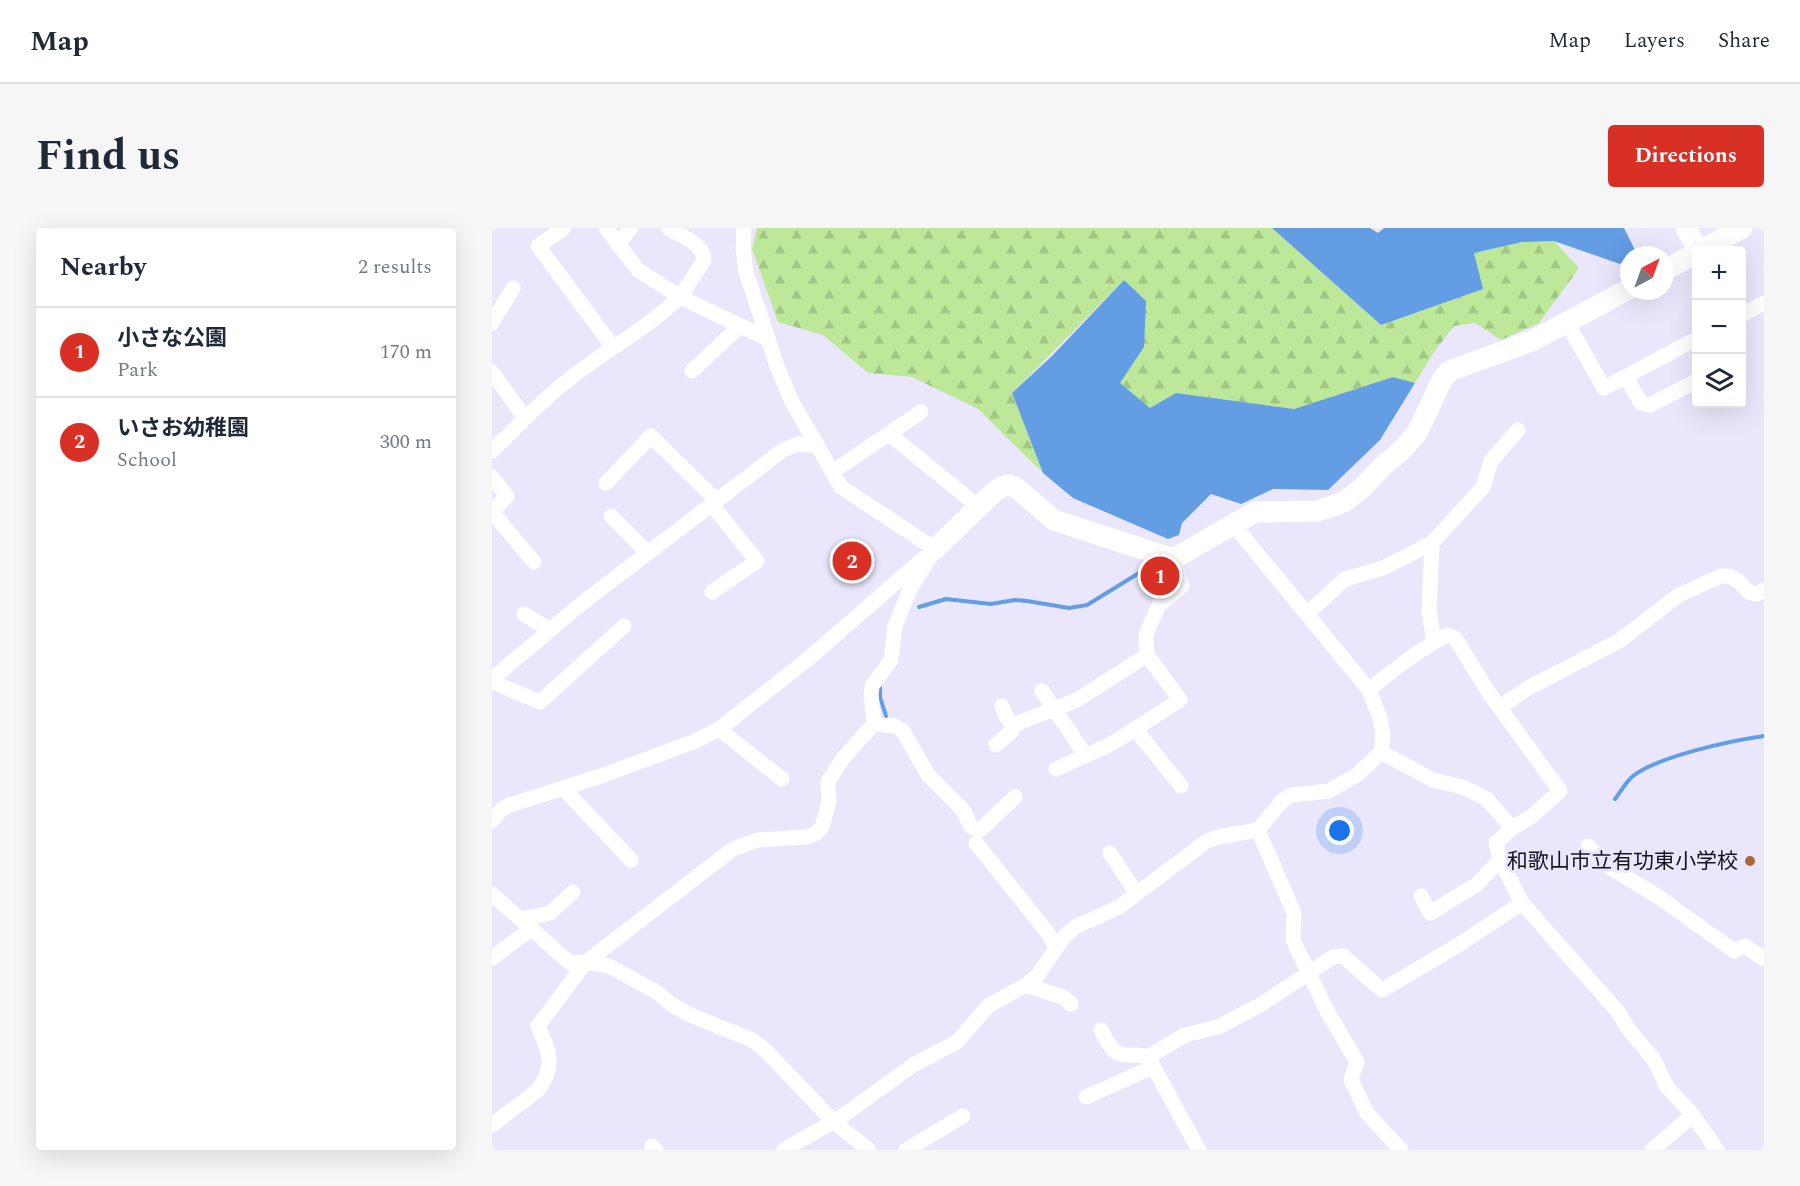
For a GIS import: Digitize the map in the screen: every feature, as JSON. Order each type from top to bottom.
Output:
[{"type":"street","points":[[564,228],[538,246],[614,346]]},
{"type":"street","points":[[606,228],[638,270],[680,297],[768,339]]},
{"type":"street","points":[[618,245],[631,228]]},
{"type":"street","points":[[492,452],[562,384],[659,317],[680,297],[704,260],[703,254],[699,246],[668,228]]},
{"type":"street","points":[[744,228],[742,249],[746,272],[768,339],[790,398],[832,472],[841,487],[935,549]]},
{"type":"street","points":[[1686,228],[1696,246]]},
{"type":"street","points":[[1708,246],[1742,228]]},
{"type":"street","points":[[1674,265],[1692,255]]},
{"type":"street","points":[[492,324],[513,288]]},
{"type":"street","points":[[492,821],[502,809],[510,805],[693,742],[719,729],[737,717],[807,659],[935,549],[995,491],[1008,485],[1015,486],[1044,514],[1054,520],[1173,559],[1255,512],[1318,510],[1344,502],[1361,489],[1417,433],[1442,380],[1449,371],[1532,341],[1620,294]]},
{"type":"street","points":[[1746,313],[1764,303]]},
{"type":"street","points":[[1567,323],[1604,388],[1692,341]]},
{"type":"street","points":[[692,371],[740,326]]},
{"type":"street","points":[[492,372],[525,418]]},
{"type":"street","points":[[1626,376],[1641,403],[1650,405],[1692,383]]},
{"type":"street","points":[[832,472],[921,412]]},
{"type":"street","points":[[1306,614],[1345,579],[1383,568],[1431,543],[1483,487],[1491,462],[1518,430]]},
{"type":"street","points":[[888,434],[979,507]]},
{"type":"street","points":[[606,483],[651,436],[715,503],[757,561],[712,592]]},
{"type":"street","points":[[624,626],[540,702],[492,680],[581,603],[783,450],[798,444],[818,446]]},
{"type":"street","points":[[492,477],[507,496],[492,512],[534,562]]},
{"type":"street","points":[[611,516],[648,553]]},
{"type":"street","points":[[784,1150],[841,1117],[913,1065],[957,1042],[988,1006],[1026,985],[1038,975],[1064,937],[1075,927],[1119,907],[1207,841],[1258,830],[1282,801],[1291,795],[1329,791],[1358,774],[1381,752],[1383,735],[1380,718],[1369,690],[1233,524]]},
{"type":"street","points":[[1431,543],[1429,610],[1434,642]]},
{"type":"street","points":[[492,1125],[542,1085],[550,1062],[549,1053],[538,1026],[586,962],[733,849],[758,840],[807,837],[815,834],[822,827],[829,801],[828,782],[844,757],[874,723],[872,686],[891,660],[895,626],[910,589],[935,549]]},
{"type":"street","points":[[1056,769],[1113,743],[1180,700],[1147,655],[1146,634],[1159,605],[1182,586],[1173,559]]},
{"type":"street","points":[[1500,708],[1528,688],[1619,641],[1679,595],[1721,576],[1729,576],[1737,580],[1749,592],[1757,594],[1764,590]]},
{"type":"street","points":[[524,614],[550,630]]},
{"type":"street","points":[[1369,690],[1391,671],[1434,642],[1447,635],[1455,638],[1500,708],[1560,791],[1531,817],[1512,828],[1496,843],[1500,860],[1522,903],[1619,1013],[1627,1027],[1654,1060],[1667,1087],[1693,1115],[1717,1150]]},
{"type":"street","points":[[1013,725],[1077,700],[1147,655]]},
{"type":"street","points":[[1042,691],[1082,750]]},
{"type":"street","points":[[1002,706],[1013,725]]},
{"type":"street","points":[[874,723],[895,726],[903,731],[928,775],[963,810],[971,827],[980,830],[1015,797]]},
{"type":"street","points":[[996,745],[1012,731],[1013,725]]},
{"type":"street","points":[[719,729],[782,779]]},
{"type":"street","points":[[1136,730],[1181,786]]},
{"type":"street","points":[[1381,752],[1433,780],[1462,787],[1486,798],[1512,828]]},
{"type":"street","points":[[563,788],[631,860]]},
{"type":"street","points":[[1258,830],[1294,913],[1293,940],[1327,1011],[1357,1062],[1351,1080],[1367,1113],[1401,1150]]},
{"type":"street","points":[[976,843],[1047,932],[1056,948]]},
{"type":"street","points":[[1588,846],[1611,868],[1657,896],[1734,951],[1746,946],[1764,959]]},
{"type":"street","points":[[1110,853],[1136,893]]},
{"type":"street","points":[[1421,896],[1430,913],[1476,885],[1500,860]]},
{"type":"street","points":[[492,958],[526,924],[550,913],[573,892]]},
{"type":"street","points":[[492,894],[570,963],[586,962],[609,966],[655,991],[688,1014],[752,1040],[765,1050],[833,1121],[869,1150]]},
{"type":"street","points":[[1150,1062],[1150,1054],[1185,1035],[1218,1028],[1260,1005],[1333,957],[1343,956],[1382,990],[1460,944],[1522,903]]},
{"type":"street","points":[[1026,985],[1063,997],[1071,1004]]},
{"type":"street","points":[[1101,1030],[1113,1051],[1123,1056],[1143,1055],[1150,1062],[1199,1150]]},
{"type":"street","points":[[1086,1097],[1150,1062]]},
{"type":"street","points":[[1652,1150],[1693,1115]]},
{"type":"street","points":[[906,1150],[963,1116]]},
{"type":"green space","points":[[757,228],[1272,228],[1381,325],[1482,289],[1474,253],[1522,242],[1554,241],[1579,268],[1539,323],[1501,340],[1475,323],[1454,326],[1434,352],[1415,383],[1393,377],[1294,409],[1176,393],[1150,408],[1119,383],[1144,347],[1124,280],[1012,393],[1043,473],[978,409],[912,377],[868,373],[823,335],[778,322],[752,249]]},
{"type":"water","points":[[1272,228],[1370,228],[1378,233],[1384,228],[1624,228],[1633,246],[1620,246],[1620,264],[1554,241],[1522,242],[1474,253],[1483,289],[1381,325]]},
{"type":"water","points":[[1124,280],[1146,301],[1144,347],[1120,383],[1150,408],[1176,393],[1294,409],[1393,377],[1415,383],[1380,440],[1328,490],[1273,489],[1241,504],[1211,494],[1182,523],[1179,535],[1168,539],[1073,498],[1043,473],[1012,393],[1052,356]]},
{"type":"waterway","points":[[919,607],[946,599],[991,604],[1015,600],[1069,608],[1087,605],[1157,562]]},
{"type":"waterway","points":[[880,685],[880,697],[886,716]]},
{"type":"waterway","points":[[1615,799],[1633,776],[1660,762],[1714,746],[1764,736]]},
{"type":"place","name":"いさお幼稚園","points":[[852,561]]},
{"type":"place","name":"小さな公園","points":[[1160,576]]},
{"type":"place","name":"和歌山市立有功東小学校","points":[[1750,861]]}]
